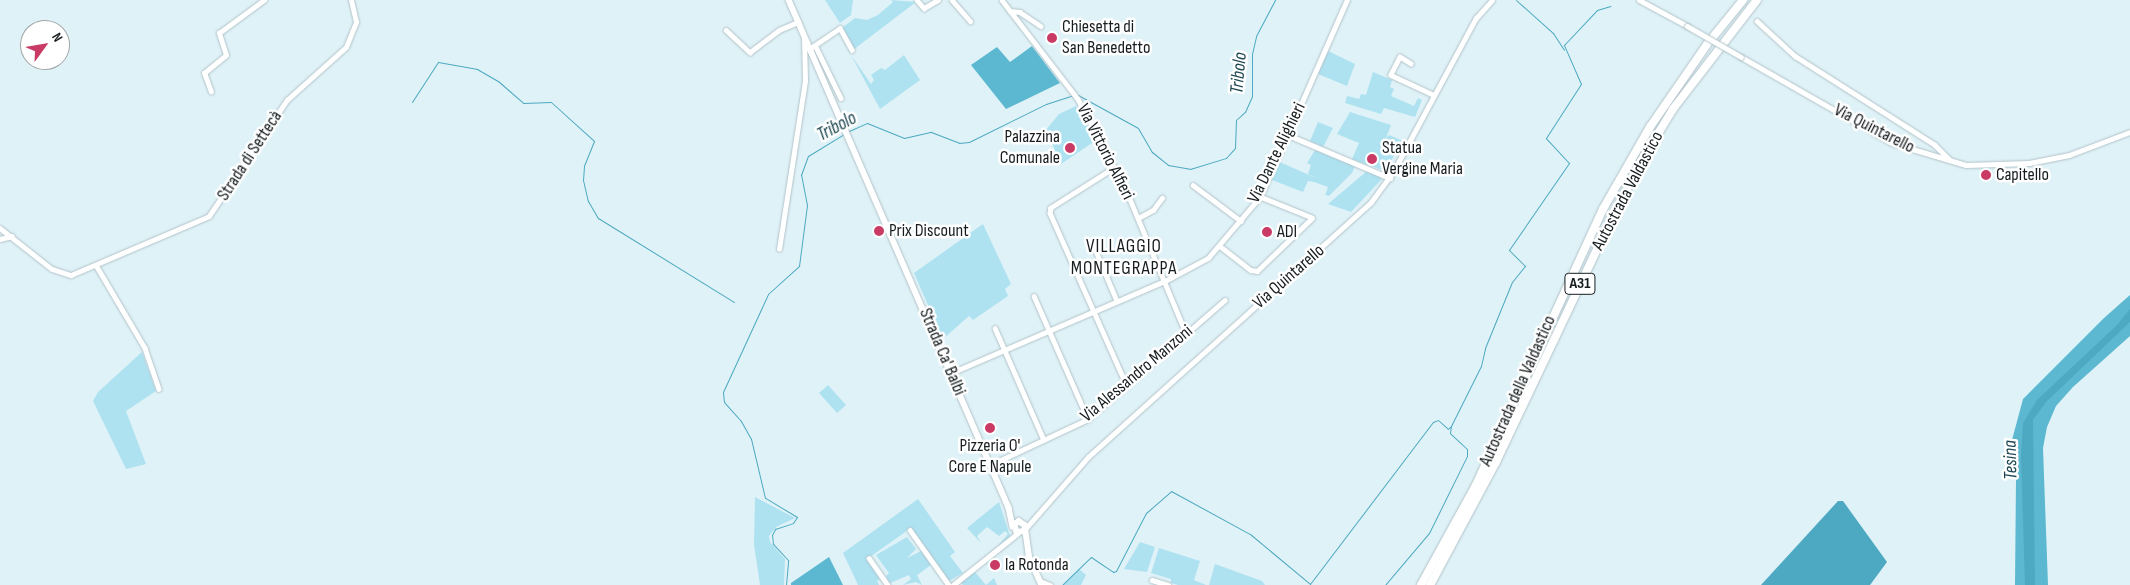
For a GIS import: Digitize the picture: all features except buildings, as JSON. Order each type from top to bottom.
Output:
[{"type":"highway","name":"Autostrada della Valdastico","points":[[1421,585],[1487,461],[1603,209],[1650,127],[1711,40],[1744,0]]},
{"type":"highway","name":"Autostrada Valdastico","points":[[1430,585],[1496,462],[1613,216],[1642,160],[1673,109],[1757,0]]},
{"type":"main road","name":"Strada Ca' Balbi","points":[[789,0],[1009,508],[1016,531],[1030,559]]},
{"type":"main road","name":"Strada Ca' Balbi","points":[[1009,508],[1025,530],[1030,559]]},
{"type":"main road","points":[[1016,531],[1021,522]]},
{"type":"main road","points":[[1016,531],[1025,530]]},
{"type":"main road","points":[[1030,559],[1041,583]]},
{"type":"street","points":[[211,92],[204,73],[226,55],[219,33],[264,0]]},
{"type":"street","name":"Strada di Settecà","points":[[0,228],[59,273],[71,275],[200,221],[215,210],[287,100],[350,40],[356,22],[351,0]]},
{"type":"street","points":[[917,0],[924,8],[938,0]]},
{"type":"street","points":[[952,0],[970,22]]},
{"type":"street","name":"Via Vittorio Alfieri","points":[[1002,0],[1078,99],[1138,218],[1186,333]]},
{"type":"street","name":"Via Dante Alighieri","points":[[951,373],[1191,269],[1220,246],[1260,197],[1347,0]]},
{"type":"street","name":"Via Quintarello","points":[[1025,530],[1088,457],[1349,224],[1390,178],[1476,18],[1492,0]]},
{"type":"street","name":"Via Quintarello","points":[[1639,0],[1892,143],[1966,165],[2029,163],[2069,155],[2130,132]]},
{"type":"street","points":[[1010,11],[1020,12],[1041,26]]},
{"type":"street","points":[[1757,21],[1795,56],[1935,145],[1950,160]]},
{"type":"street","points":[[726,30],[750,52],[779,30],[798,22]]},
{"type":"street","points":[[809,49],[840,28],[852,50]]},
{"type":"street","points":[[779,249],[806,81],[804,36]]},
{"type":"street","points":[[815,45],[841,98]]},
{"type":"street","points":[[1411,64],[1400,57],[1391,75],[1434,95]]},
{"type":"street","points":[[1288,136],[1390,178]]},
{"type":"street","points":[[1114,168],[1051,208],[1050,213],[1126,386]]},
{"type":"street","points":[[1192,185],[1242,221]]},
{"type":"street","points":[[1220,246],[1254,272],[1312,218],[1260,197]]},
{"type":"street","name":"Via Vittorio Alfieri","points":[[1138,218],[1153,210],[1162,198]]},
{"type":"street","points":[[0,239],[12,236]]},
{"type":"street","points":[[1096,251],[1118,301]]},
{"type":"street","points":[[96,265],[145,348],[159,389]]},
{"type":"street","points":[[1034,296],[1088,419]]},
{"type":"street","name":"Via Alessandro Manzoni","points":[[990,465],[1088,419],[1225,300]]},
{"type":"street","points":[[995,328],[1044,440]]},
{"type":"street","name":"Via Quintarello","points":[[1021,522],[1036,516]]},
{"type":"street","points":[[910,530],[954,584],[1009,542],[1016,531]]},
{"type":"street","points":[[869,558],[888,585]]},
{"type":"street","points":[[1152,580],[1168,585]]},
{"type":"street","points":[[1041,583],[1050,585]]},
{"type":"shaded area","points":[[825,0],[853,0],[851,15],[840,23]]},
{"type":"shaded area","points":[[891,0],[916,2],[853,50],[842,28],[855,18],[867,20],[878,15],[893,2]]},
{"type":"shaded area","points":[[1032,46],[1060,83],[1006,109],[971,65],[997,47],[1010,62]]},
{"type":"shaded area","points":[[1328,51],[1355,64],[1347,86],[1318,74]]},
{"type":"shaded area","points":[[851,55],[871,84],[874,80],[871,75],[881,68],[885,70],[904,55],[920,80],[880,109]]},
{"type":"shaded area","points":[[1373,72],[1392,80],[1390,87],[1394,89],[1391,96],[1414,106],[1418,98],[1422,100],[1415,117],[1384,108],[1381,114],[1345,103],[1347,96],[1359,99],[1361,94],[1366,95]]},
{"type":"shaded area","points":[[1076,106],[1095,141],[1061,164],[1046,130],[1059,114]]},
{"type":"shaded area","points":[[1350,112],[1391,125],[1386,138],[1389,135],[1403,141],[1385,171],[1352,159],[1359,143],[1337,134]]},
{"type":"shaded area","points":[[1318,122],[1333,128],[1323,147],[1310,141]]},
{"type":"shaded area","points":[[1315,150],[1355,166],[1352,173],[1329,196],[1325,195],[1328,187],[1314,182],[1308,181],[1303,192],[1272,180],[1280,162],[1318,179],[1308,174],[1311,165],[1307,163]]},
{"type":"shaded area","points":[[1367,171],[1380,176],[1381,180],[1351,212],[1328,204]]},
{"type":"shaded area","points":[[983,224],[1011,284],[1005,289],[1008,296],[973,320],[969,316],[943,339],[914,273]]},
{"type":"shaded area","points":[[2130,295],[2130,336],[2073,387],[2056,406],[2047,427],[2043,448],[2048,585],[2015,585],[2016,480],[2012,440],[2023,399],[2104,318]]},
{"type":"shaded area","name":"Tesina","points":[[2130,309],[2130,322],[2046,402],[2033,420],[2035,585],[2025,585],[2021,456],[2023,423],[2037,400],[2117,325]]},
{"type":"shaded area","points":[[142,352],[156,391],[126,411],[146,464],[126,469],[93,401],[98,392]]},
{"type":"shaded area","points":[[828,385],[846,405],[837,413],[819,393]]},
{"type":"shaded area","points":[[755,497],[795,518],[776,527],[769,536],[770,542],[785,559],[784,585],[760,585],[754,545]]},
{"type":"shaded area","points":[[918,499],[955,552],[950,556],[963,573],[949,581],[911,528],[867,559],[880,579],[877,581],[879,585],[858,585],[843,553]]},
{"type":"shaded area","points":[[1838,501],[1843,501],[1887,562],[1870,585],[1761,585]]},
{"type":"shaded area","points":[[999,502],[1010,536],[997,547],[1008,534],[1005,531],[999,536],[987,527],[977,536],[981,543],[967,528]]},
{"type":"shaded area","points":[[907,537],[916,549],[907,558],[921,551],[931,565],[917,575],[922,585],[916,582],[903,585],[911,579],[909,575],[890,583],[886,576],[889,573],[876,555]]},
{"type":"shaded area","points":[[1140,542],[1155,547],[1147,572],[1124,569]]},
{"type":"shaded area","points":[[1159,548],[1200,561],[1194,580],[1206,585],[1178,585],[1171,583],[1171,579],[1151,573]]},
{"type":"shaded area","points":[[829,557],[843,585],[791,585],[791,583]]},
{"type":"shaded area","points":[[1215,564],[1262,581],[1265,585],[1209,585]]},
{"type":"shaded area","points":[[1079,569],[1086,575],[1081,585],[1063,585]]},
{"type":"shaded area","points":[[975,572],[986,585],[963,585],[961,582]]},
{"type":"shaded area","points":[[994,578],[997,585],[986,585]]},
{"type":"waterway","name":"Tribolo","points":[[1078,95],[1138,128],[1152,152],[1168,165],[1190,169],[1226,158],[1235,148],[1236,120],[1245,112],[1252,96],[1252,54],[1256,36],[1275,0]]},
{"type":"waterway","points":[[1516,0],[1553,33],[1564,50]]},
{"type":"waterway","points":[[1385,585],[1429,533],[1467,456],[1467,449],[1450,433],[1451,426],[1481,366],[1485,348],[1512,282],[1525,266],[1509,250],[1569,163],[1546,138],[1581,84],[1564,45],[1597,10],[1610,6]]},
{"type":"waterway","points":[[412,102],[438,62],[477,69],[498,81],[523,103],[551,102],[594,141],[584,166],[583,180],[588,201],[598,218],[734,302]]},
{"type":"waterway","name":"Tribolo","points":[[849,131],[867,123],[904,138],[931,132],[959,143],[969,142],[1046,104],[1074,95]]},
{"type":"waterway","name":"Tribolo","points":[[786,585],[788,560],[773,544],[772,535],[775,529],[793,523],[797,517],[765,498],[751,439],[741,421],[724,402],[723,392],[768,294],[799,266],[807,205],[801,175],[808,156],[844,134]]},
{"type":"waterway","points":[[1062,585],[1091,557],[1113,572],[1116,571],[1146,513],[1171,491],[1250,534],[1310,584],[1433,422],[1438,420],[1448,429],[1450,427]]},
{"type":"place","name":"Chiesetta di San Benedetto","points":[[1052,38]]},
{"type":"place","name":"Palazzina Comunale","points":[[1070,148]]},
{"type":"place","name":"Statua Vergine Maria","points":[[1372,159]]},
{"type":"place","name":"Capitello","points":[[1986,175]]},
{"type":"place","name":"Prix Discount","points":[[879,231]]},
{"type":"place","name":"ADI","points":[[1267,232]]},
{"type":"place","name":"Pizzeria O' Core E Napule","points":[[990,428]]},
{"type":"place","name":"la Rotonda","points":[[995,565]]},
{"type":"district","name":"VILLAGGIO MONTEGRAPPA","points":[[1124,258]]}]
